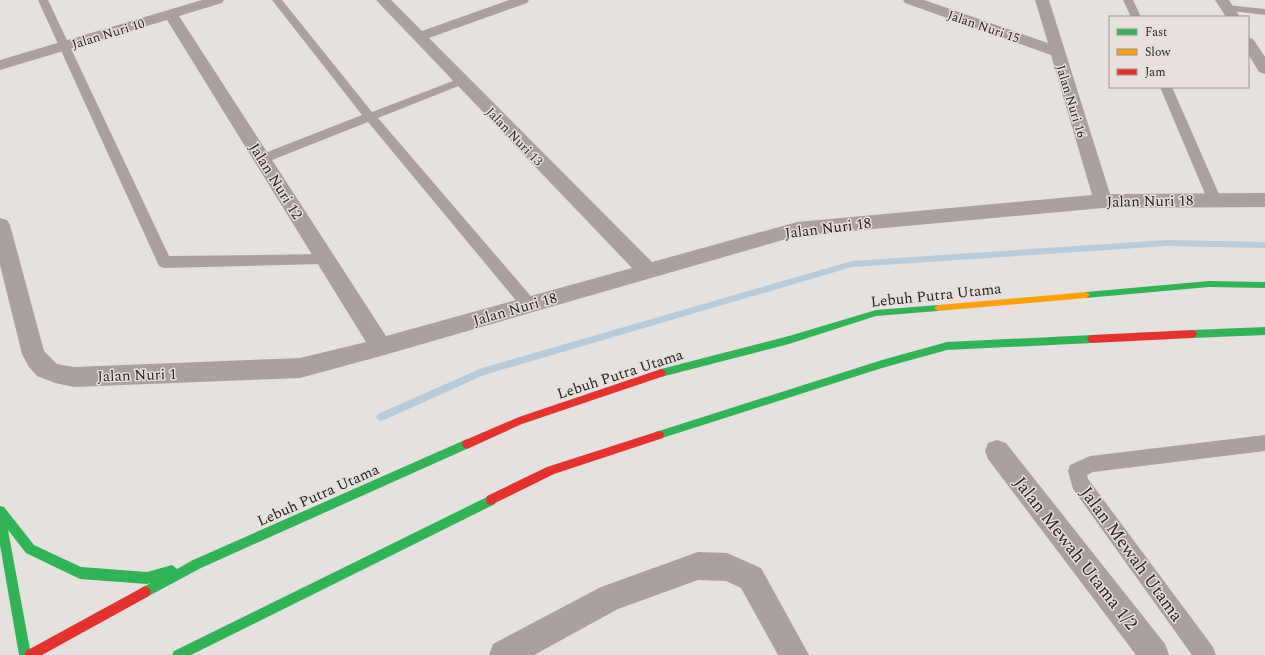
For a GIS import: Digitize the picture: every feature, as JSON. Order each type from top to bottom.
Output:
[{"type":"main road","name":"Lebuh Putra Utama","points":[[30,655],[197,564],[519,421],[655,375],[789,340],[876,313],[1209,284],[1265,285]]},
{"type":"main road","points":[[178,655],[551,470],[882,364],[948,346],[1265,331]]},
{"type":"main road","points":[[0,513],[30,549],[80,573],[147,578],[197,564]]},
{"type":"main road","points":[[0,513],[25,655]]},
{"type":"main road","points":[[195,655],[209,640]]},
{"type":"street","name":"Jalan Nuri 10","points":[[0,66],[217,0]]},
{"type":"street","name":"Jalan Nuri 13","points":[[382,0],[648,271]]},
{"type":"street","points":[[419,37],[522,0]]},
{"type":"street","name":"Jalan Nuri 15","points":[[910,0],[1058,52]]},
{"type":"street","name":"Jalan Nuri 16","points":[[1042,0],[1103,201]]},
{"type":"street","name":"Jalan Nuri 12","points":[[171,14],[381,347]]},
{"type":"street","points":[[1249,43],[1263,62]]},
{"type":"street","name":"Jalan Nuri 18","points":[[381,347],[797,229],[1103,201],[1265,200]]},
{"type":"street","name":"Jalan Nuri 1","points":[[0,225],[33,354],[40,366],[54,374],[74,378],[300,368],[381,347]]},
{"type":"street","name":"Jalan Mewah Utama 1/2","points":[[997,451],[1154,655]]},
{"type":"street","points":[[504,655],[611,597],[698,566],[727,567],[751,578],[794,655]]},
{"type":"lane","points":[[43,0],[164,262],[326,259]]},
{"type":"lane","points":[[277,0],[370,117],[529,305]]},
{"type":"lane","points":[[1128,0],[1136,16]]},
{"type":"lane","points":[[1227,8],[1265,12]]},
{"type":"lane","points":[[262,160],[462,81]]},
{"type":"lane","points":[[1166,88],[1215,201]]},
{"type":"lane","name":"Jalan Mewah Utama","points":[[1205,655],[1080,483],[1076,471],[1090,464],[1265,443]]},
{"type":"waterway","points":[[381,417],[482,372],[852,264],[1167,243],[1265,245]]},
{"type":"traffic: fast","points":[[1086,295],[1209,284],[1265,285]]},
{"type":"traffic: fast","points":[[661,373],[789,340],[876,313],[938,308]]},
{"type":"traffic: fast","points":[[1192,334],[1265,331]]},
{"type":"traffic: fast","points":[[659,435],[882,364],[947,346],[1092,339]]},
{"type":"traffic: fast","points":[[145,592],[197,564],[467,444]]},
{"type":"traffic: fast","points":[[178,655],[491,500]]},
{"type":"traffic: fast","points":[[0,511],[30,549],[80,573],[147,578],[172,571]]},
{"type":"traffic: fast","points":[[0,514],[25,655]]},
{"type":"traffic: slow","points":[[938,308],[1086,295]]},
{"type":"traffic: jam","points":[[1092,339],[1192,334]]},
{"type":"traffic: jam","points":[[467,444],[519,421],[661,373]]},
{"type":"traffic: jam","points":[[491,500],[551,470],[659,435]]},
{"type":"traffic: jam","points":[[30,655],[145,592]]}]
